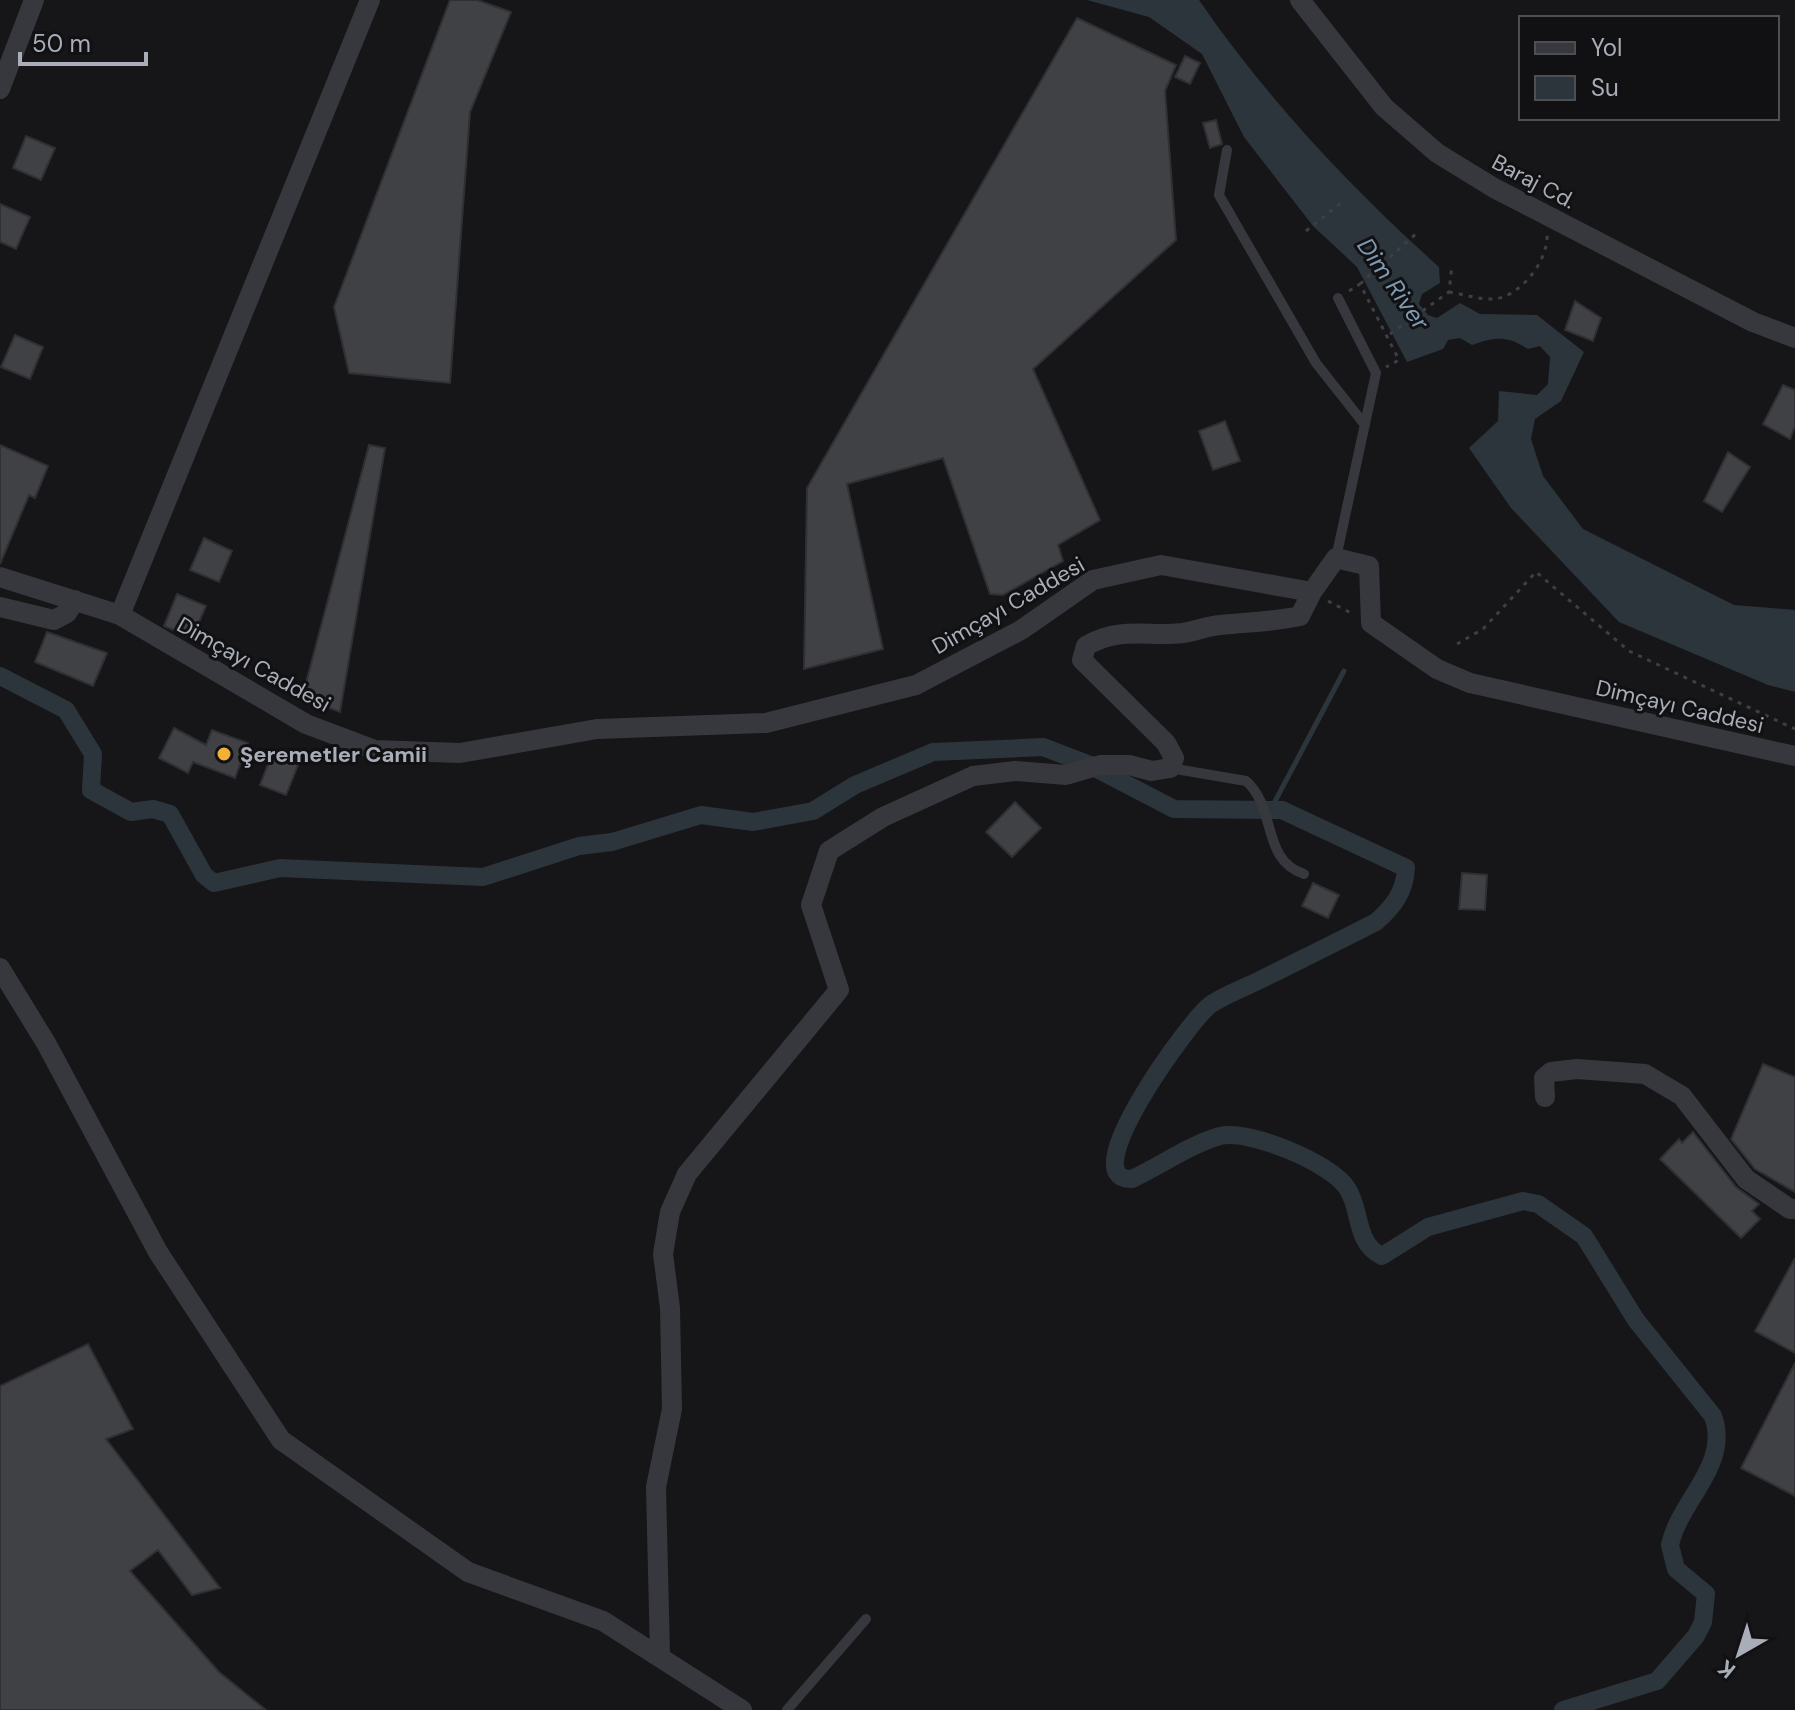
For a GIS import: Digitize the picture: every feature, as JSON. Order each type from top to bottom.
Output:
[{"type":"street","points":[[0,89],[34,0]]},
{"type":"street","points":[[120,615],[370,0]]},
{"type":"street","name":"Baraj Cd.","points":[[1300,0],[1359,79],[1426,144],[1494,188],[1753,322],[1795,338]]},
{"type":"street","points":[[660,1655],[656,1487],[672,1409],[670,1308],[663,1254],[670,1212],[687,1174],[839,990],[811,905],[829,851],[883,817],[973,776],[1015,771],[1066,775],[1095,767],[1129,765],[1152,771],[1170,768],[1174,758],[1166,743],[1082,660],[1086,646],[1105,635],[1129,631],[1183,633],[1218,625],[1270,623],[1300,616],[1312,592],[1336,558],[1369,566],[1371,623]]},
{"type":"street","name":"Dimçayı Caddesi","points":[[0,577],[120,615],[306,724],[375,750],[460,753],[597,729],[766,723],[916,685],[1021,630],[1093,580],[1161,565],[1312,592]]},
{"type":"street","points":[[0,607],[54,620],[67,613],[75,600]]},
{"type":"street","name":"Dimçayı Caddesi","points":[[1371,623],[1437,669],[1470,683],[1795,756]]},
{"type":"street","points":[[0,968],[46,1043],[158,1252],[281,1440],[468,1572],[603,1621],[742,1710]]},
{"type":"street","points":[[1545,1097],[1544,1078],[1551,1072],[1577,1069],[1645,1074],[1682,1096],[1746,1179],[1790,1209],[1795,1209]]},
{"type":"lane","points":[[1227,150],[1219,195],[1316,363],[1365,425]]},
{"type":"lane","points":[[1336,558],[1376,373],[1338,298]]},
{"type":"lane","points":[[1170,768],[1246,781],[1263,802],[1279,859],[1289,869],[1304,874]]},
{"type":"lane","points":[[787,1710],[866,1619]]},
{"type":"path","points":[[1306,231],[1342,202]]},
{"type":"path","points":[[1388,335],[1449,292],[1495,299],[1517,291],[1535,268],[1548,241],[1546,215]]},
{"type":"path","points":[[1338,298],[1360,284],[1418,232]]},
{"type":"path","points":[[1449,292],[1452,265]]},
{"type":"path","points":[[1360,284],[1399,360],[1376,373]]},
{"type":"path","points":[[1457,644],[1483,629],[1536,572],[1629,651],[1795,729]]},
{"type":"path","points":[[1312,592],[1371,623]]},
{"type":"water","name":"Dim River","points":[[1087,0],[1199,0],[1225,37],[1311,141],[1439,267],[1440,283],[1422,294],[1419,304],[1428,315],[1437,318],[1460,303],[1480,314],[1537,315],[1584,352],[1561,401],[1535,419],[1531,439],[1543,476],[1583,529],[1734,605],[1795,610],[1795,692],[1768,685],[1619,622],[1511,508],[1469,448],[1498,421],[1499,391],[1537,395],[1548,384],[1550,357],[1540,346],[1528,349],[1513,341],[1500,339],[1472,345],[1460,338],[1448,340],[1443,349],[1407,362],[1357,267],[1313,226],[1244,137],[1202,54],[1149,17]]},
{"type":"building","points":[[450,0],[477,0],[511,12],[470,112],[450,383],[349,373],[334,307]]},
{"type":"building","points":[[1077,18],[1176,65],[1165,91],[1176,240],[1033,369],[1100,520],[1058,545],[1063,561],[1003,595],[990,594],[943,458],[847,484],[883,649],[804,669],[807,488]]},
{"type":"building","points":[[1185,56],[1200,63],[1190,84],[1175,77]]},
{"type":"building","points":[[1216,120],[1222,144],[1210,148],[1203,123]]},
{"type":"building","points":[[26,136],[55,148],[41,180],[13,168]]},
{"type":"building","points":[[0,204],[30,217],[16,249],[0,242]]},
{"type":"building","points":[[1575,301],[1601,318],[1593,341],[1565,330]]},
{"type":"building","points":[[15,335],[43,347],[30,379],[1,367]]},
{"type":"building","points":[[1783,385],[1795,390],[1795,426],[1790,439],[1763,424]]},
{"type":"building","points":[[1225,421],[1240,461],[1213,470],[1199,431]]},
{"type":"building","points":[[0,445],[48,466],[35,498],[29,495],[0,564]]},
{"type":"building","points":[[369,445],[385,448],[340,712],[302,698]]},
{"type":"building","points":[[1728,452],[1750,467],[1722,512],[1704,501]]},
{"type":"building","points":[[204,538],[232,551],[219,582],[190,570]]},
{"type":"building","points":[[177,594],[206,606],[192,638],[164,626]]},
{"type":"building","points":[[47,632],[107,653],[93,686],[35,662]]},
{"type":"building","points":[[174,728],[206,745],[212,730],[248,743],[235,778],[193,762],[188,773],[159,758]]},
{"type":"building","points":[[272,754],[298,765],[286,795],[260,785]]},
{"type":"building","points":[[1015,802],[1041,828],[1012,857],[986,832]]},
{"type":"building","points":[[1462,873],[1487,875],[1485,910],[1459,909]]},
{"type":"building","points":[[1313,883],[1339,895],[1328,918],[1302,906]]},
{"type":"building","points":[[1763,1064],[1795,1077],[1795,1192],[1755,1169],[1731,1139]]},
{"type":"building","points":[[1693,1132],[1736,1187],[1759,1204],[1752,1211],[1760,1219],[1741,1238],[1660,1159],[1679,1139],[1682,1143]]},
{"type":"building","points":[[1795,1258],[1795,1353],[1755,1331]]},
{"type":"building","points":[[88,1344],[133,1429],[106,1439],[220,1588],[192,1595],[158,1550],[130,1571],[219,1672],[266,1710],[0,1710],[0,1386]]},
{"type":"building","points":[[1795,1363],[1795,1496],[1741,1468]]},
{"type":"waterway","points":[[1272,807],[1344,671]]},
{"type":"waterway","points":[[0,676],[66,710],[93,754],[91,790],[131,812],[153,809],[170,814],[204,875],[214,883],[280,868],[483,877],[579,846],[612,842],[701,815],[753,822],[813,811],[855,785],[933,752],[1043,747],[1090,765]]},
{"type":"waterway","points":[[1099,770],[1174,809],[1282,810],[1406,868],[1397,898],[1376,922],[1210,1005],[1181,1039],[1141,1098],[1116,1155],[1117,1173],[1132,1179],[1220,1136],[1233,1135],[1269,1143],[1307,1159],[1338,1178],[1352,1197],[1367,1243],[1382,1256],[1428,1227],[1523,1201],[1538,1204],[1584,1236],[1636,1320],[1713,1416],[1717,1434],[1710,1467],[1683,1513],[1670,1545],[1676,1569],[1706,1594],[1703,1622],[1696,1636],[1657,1681],[1563,1710]]},
{"type":"place","name":"Şeremetler Camii","points":[[224,754]]}]
